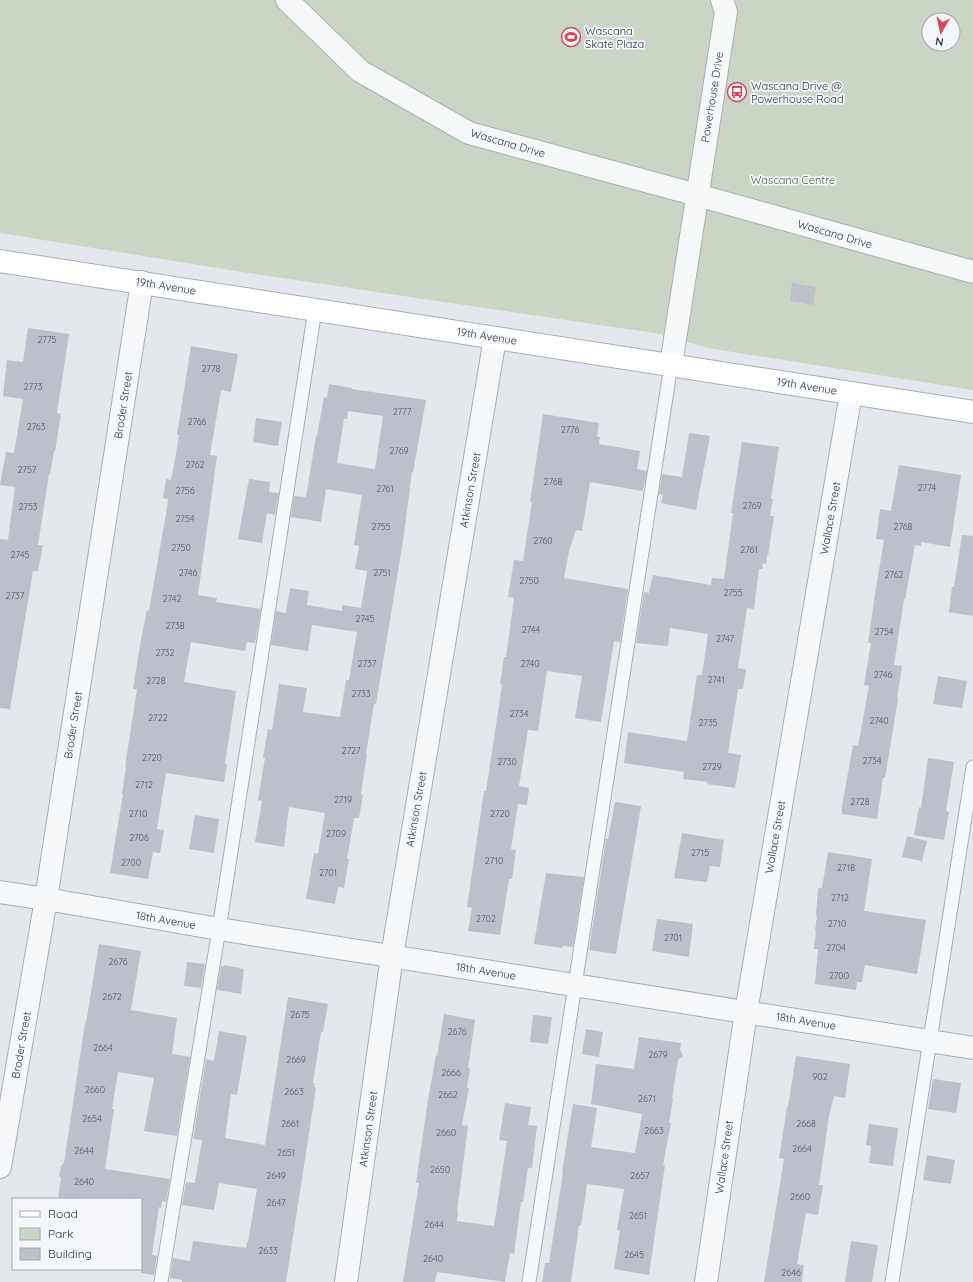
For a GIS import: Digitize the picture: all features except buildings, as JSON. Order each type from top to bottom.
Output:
[{"type":"street","name":"Wascana Drive","points":[[287,0],[360,71],[469,134],[697,195],[973,272]]},
{"type":"street","name":"Powerhouse Drive","points":[[697,195],[726,12],[722,0]]},
{"type":"street","points":[[671,365],[697,195]]},
{"type":"street","name":"19th Avenue","points":[[0,261],[973,412]]},
{"type":"street","name":"Broder Street","points":[[0,1167],[46,899],[142,282]]},
{"type":"street","name":"Atkinson Street","points":[[346,1282],[392,956],[495,338]]},
{"type":"street","name":"Wallace Street","points":[[706,1282],[746,1012],[851,393]]},
{"type":"street","name":"18th Avenue","points":[[0,892],[219,929],[973,1048]]},
{"type":"lane","points":[[160,1282],[219,929],[315,310]]},
{"type":"lane","points":[[529,1282],[671,365]]},
{"type":"lane","points":[[892,1282],[973,767]]},
{"type":"green space","name":"Wascana Centre","points":[[0,0],[973,0],[973,390],[708,348],[661,334],[255,274],[0,233]]},
{"type":"place","name":"Wascana Skate Plaza","points":[[571,37]]},
{"type":"place","name":"Wascana Drive @ Powerhouse Road","points":[[737,92]]}]
